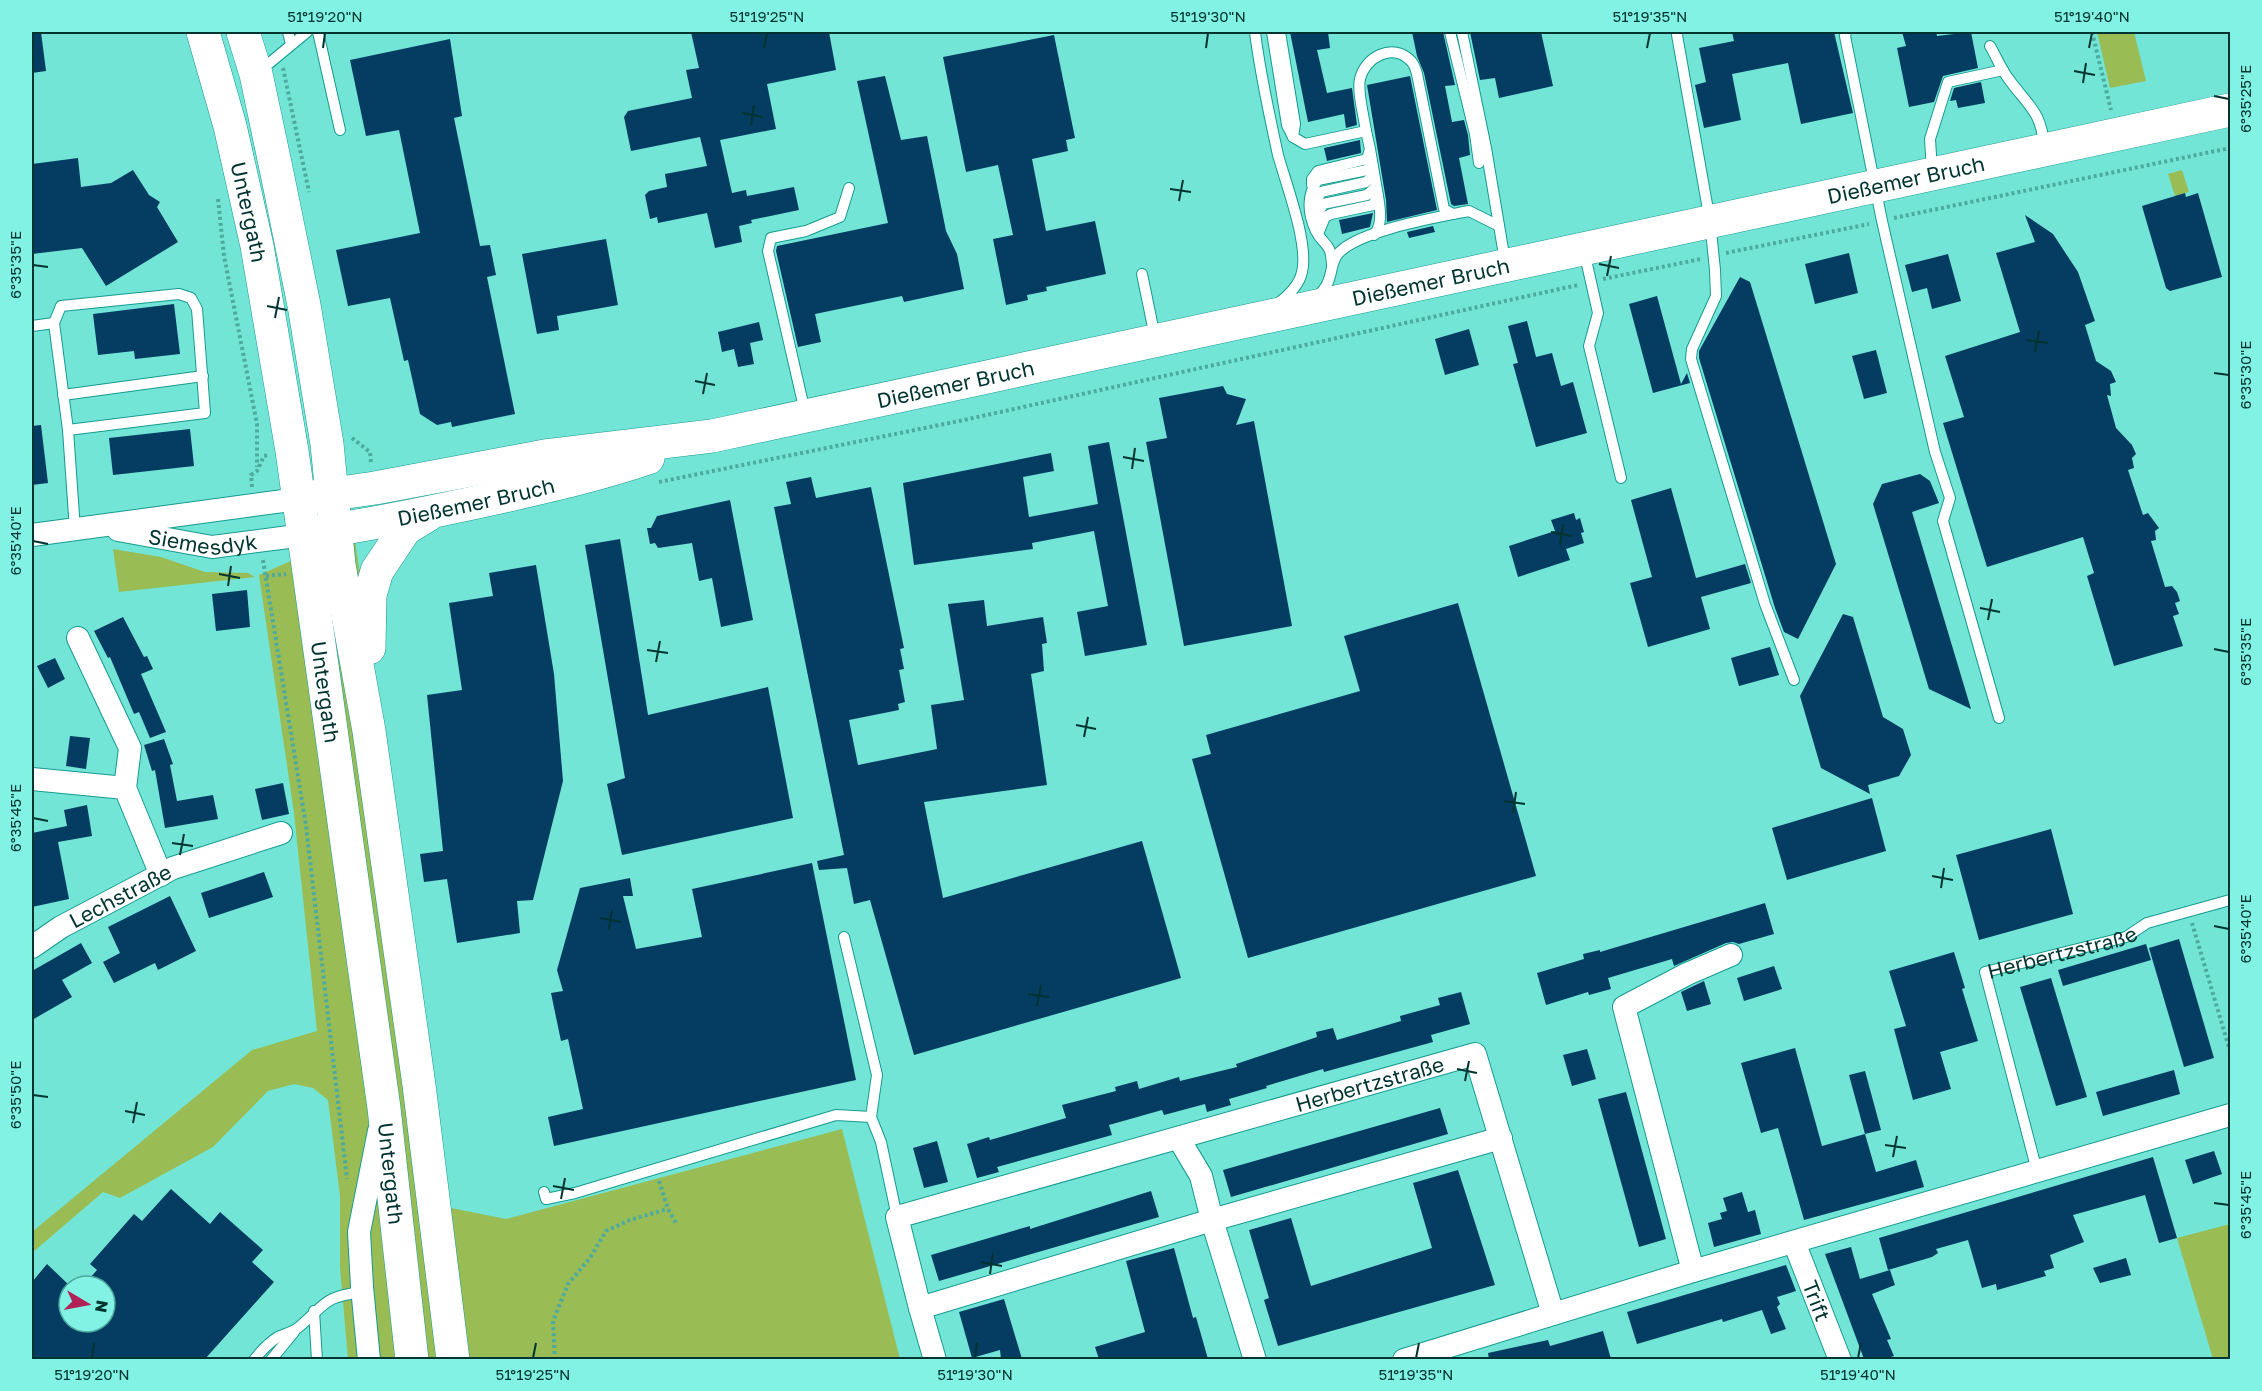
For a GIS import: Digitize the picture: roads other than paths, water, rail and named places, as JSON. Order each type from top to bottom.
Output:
[{"type":"main road","name":"Untergath","points":[[203,32],[230,126],[257,246],[292,451],[351,886],[384,1108],[412,1359]]},
{"type":"main road","name":"Untergath","points":[[243,32],[256,74],[304,305],[327,444],[339,565],[369,730],[419,1085],[453,1359]]},
{"type":"main road","name":"Dießemer Bruch","points":[[298,499],[375,488],[545,456],[712,436],[2230,110]]},
{"type":"main road","name":"Dießemer Bruch","points":[[304,535],[432,512],[599,474],[712,436]]},
{"type":"main road","name":"Untergath","points":[[369,730],[370,595],[377,571],[405,529],[432,512]]},
{"type":"street","name":"Siemesdyk","points":[[32,536],[298,499]]},
{"type":"street","name":"Siemesdyk","points":[[102,527],[212,547],[304,535]]},
{"type":"street","points":[[78,638],[130,748],[125,788],[161,875]]},
{"type":"street","points":[[32,779],[125,788]]},
{"type":"street","name":"Lechstraße","points":[[32,947],[61,927],[173,868],[281,833]]},
{"type":"street","points":[[1693,1271],[1624,1007],[1731,954]]},
{"type":"street","name":"Herbertzstraße","points":[[897,1217],[1475,1054],[1553,1314]]},
{"type":"street","points":[[369,1359],[359,1232],[384,1108]]},
{"type":"street","points":[[1404,1359],[1436,1355],[1553,1314],[1693,1271],[2230,1115]]},
{"type":"street","points":[[920,1308],[1212,1220],[1501,1138]]},
{"type":"street","points":[[1179,1139],[1201,1176],[1212,1220],[1255,1359]]},
{"type":"street","points":[[897,1217],[935,1359]]},
{"type":"street","name":"Trift","points":[[1794,1242],[1840,1359]]},
{"type":"lane","points":[[288,32],[291,44]]},
{"type":"lane","points":[[256,74],[307,32]]},
{"type":"lane","points":[[318,32],[340,130]]},
{"type":"lane","points":[[1255,32],[1278,153],[1301,240],[1304,260],[1302,273],[1296,286],[1287,297],[1260,317]]},
{"type":"lane","points":[[1272,32],[1287,125],[1293,137],[1305,144],[1366,131]]},
{"type":"lane","points":[[1280,32],[1295,124],[1293,137]]},
{"type":"lane","points":[[1450,32],[1475,134],[1479,163]]},
{"type":"lane","points":[[1462,32],[1486,148],[1506,264]]},
{"type":"lane","points":[[1678,32],[1710,221],[1716,296],[1692,349],[1691,359],[1765,604],[1794,680]]},
{"type":"lane","points":[[1846,32],[1882,221],[1935,452],[1950,498],[1943,521],[1999,718]]},
{"type":"lane","points":[[1990,46],[2003,70],[2039,118],[2043,130],[2044,150]]},
{"type":"lane","points":[[1374,235],[1378,230],[1381,214],[1359,84],[1360,76],[1367,63],[1372,57],[1383,54],[1401,54],[1412,62],[1418,74],[1444,209],[1454,214]]},
{"type":"lane","points":[[1932,174],[1930,140],[1948,82],[2003,70]]},
{"type":"lane","points":[[1312,188],[1312,179],[1318,171],[1367,159],[1370,149]]},
{"type":"lane","points":[[1308,307],[1328,282],[1332,265],[1332,251],[1318,234],[1312,216],[1308,199],[1312,188],[1318,180],[1373,169]]},
{"type":"lane","points":[[1312,216],[1321,192],[1366,182],[1373,169]]},
{"type":"lane","points":[[806,416],[768,251],[771,238],[806,231],[840,218],[849,188]]},
{"type":"lane","points":[[1312,216],[1323,204],[1377,192]]},
{"type":"lane","points":[[1318,234],[1325,217],[1330,213],[1373,205],[1377,192]]},
{"type":"lane","points":[[1332,265],[1343,249],[1363,238],[1398,227],[1469,211],[1499,226]]},
{"type":"lane","points":[[1374,235],[1401,232],[1478,215]]},
{"type":"lane","points":[[1583,248],[1598,313],[1589,346],[1622,478]]},
{"type":"lane","points":[[1142,274],[1156,340]]},
{"type":"lane","points":[[68,430],[206,413],[197,309],[191,298],[179,294],[61,306],[54,323],[68,430],[75,530]]},
{"type":"lane","points":[[32,326],[54,323]]},
{"type":"lane","points":[[63,395],[203,376]]},
{"type":"lane","name":"Herbertzstraße","points":[[2037,1171],[1985,972],[2126,937],[2146,923],[2230,900]]},
{"type":"lane","points":[[844,937],[877,1075],[871,1117],[881,1142],[897,1217]]},
{"type":"lane","points":[[544,1192],[546,1199],[836,1115],[871,1117]]},
{"type":"lane","points":[[271,1359],[297,1328],[328,1300],[362,1292]]},
{"type":"lane","points":[[314,1311],[317,1359]]},
{"type":"lane","points":[[254,1359],[265,1346],[276,1338],[297,1328]]}]
